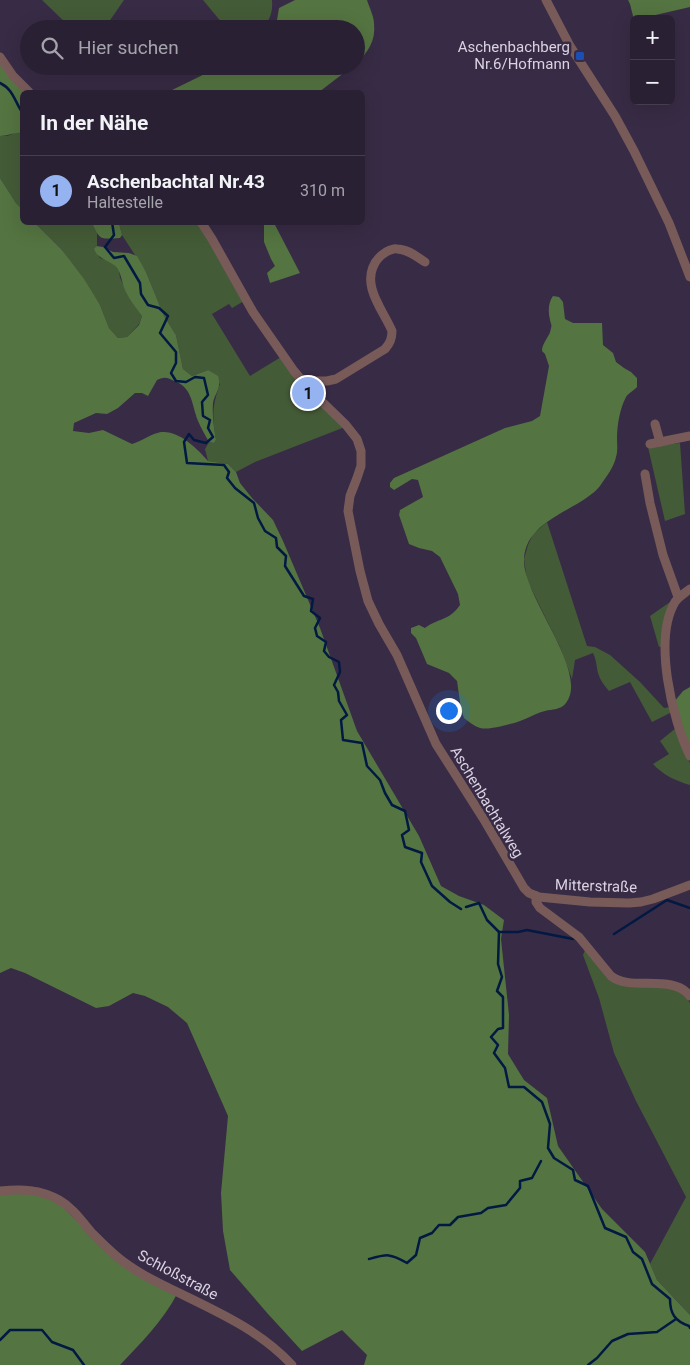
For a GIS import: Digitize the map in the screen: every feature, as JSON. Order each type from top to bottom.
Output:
[{"type":"street","points":[[546,0],[570,46],[615,116],[634,151],[669,223],[690,277]]},
{"type":"street","points":[[0,58],[13,76],[27,90]]},
{"type":"street","name":"Aschenbachtalweg","points":[[203,225],[253,312],[302,381],[346,425],[360,445],[361,466],[350,496],[348,511],[371,610],[397,655],[436,744],[483,818],[519,882],[532,895],[540,908],[579,937],[615,980],[658,983],[683,989],[690,996]]},
{"type":"street","points":[[302,381],[328,381],[336,379],[389,344],[392,331],[374,295],[370,280],[372,268],[380,257],[397,248],[409,252],[425,262]]},
{"type":"street","points":[[655,424],[660,442]]},
{"type":"street","points":[[650,444],[690,436]]},
{"type":"street","points":[[645,474],[663,555],[678,597]]},
{"type":"street","points":[[690,589],[678,597],[670,614],[665,638],[667,672],[678,728],[690,756]]},
{"type":"street","name":"Mitterstraße","points":[[532,895],[590,902],[636,903],[653,899],[690,885]]},
{"type":"street","name":"Schloßstraße","points":[[0,1191],[38,1191],[59,1200],[72,1209],[103,1244],[130,1267],[241,1325],[278,1351],[292,1365]]},
{"type":"green space","points":[[42,0],[124,0],[110,20],[63,20]]},
{"type":"green space","points":[[203,0],[272,0],[268,20],[220,20]]},
{"type":"green space","points":[[295,0],[367,0],[373,18],[374,35],[365,53],[365,20],[277,20],[279,8]]},
{"type":"green space","points":[[628,0],[690,0],[690,7],[656,15],[633,15]]},
{"type":"green space","points":[[0,62],[23,90],[20,90],[20,133],[0,136]]},
{"type":"green space","points":[[203,75],[341,75],[322,90],[172,90]]},
{"type":"green space","points":[[20,133],[20,207],[0,178],[0,136]]},
{"type":"green space","points":[[0,178],[20,207],[20,225],[37,225],[62,250],[84,279],[100,305],[109,328],[118,338],[127,337],[139,325],[142,316],[127,293],[118,270],[95,252],[94,248],[97,246],[113,252],[129,253],[137,256],[146,272],[164,316],[176,335],[183,369],[192,376],[208,370],[218,376],[219,387],[213,403],[216,440],[214,443],[209,442],[198,421],[188,391],[179,383],[168,378],[157,380],[148,396],[142,393],[135,393],[118,408],[107,414],[96,413],[74,423],[73,431],[89,433],[103,430],[132,444],[162,432],[177,435],[191,444],[208,461],[228,464],[236,472],[240,483],[252,498],[273,520],[320,628],[357,731],[419,836],[441,886],[459,896],[484,905],[504,920],[501,939],[509,1015],[508,1054],[524,1080],[547,1098],[558,1146],[602,1209],[645,1252],[657,1280],[690,1315],[690,1365],[364,1365],[367,1355],[342,1330],[302,1351],[230,1270],[223,1231],[221,1193],[228,1116],[187,1023],[168,1007],[145,996],[133,993],[109,1006],[96,1008],[25,973],[11,968],[0,973]]},
{"type":"green space","points":[[37,225],[93,225],[97,233],[97,246],[94,248],[100,258],[110,261],[119,270],[120,278],[142,316],[139,324],[127,337],[118,338],[109,328],[100,305],[62,250]]},
{"type":"green space","points":[[93,225],[120,225],[122,235],[120,238],[109,239],[102,238]]},
{"type":"green space","points":[[120,225],[199,225],[244,301],[232,308],[229,304],[212,314],[250,376],[281,357],[345,427],[255,462],[236,472],[228,464],[208,461],[205,449],[209,442],[214,443],[216,440],[213,411],[220,384],[208,370],[192,376],[183,369],[176,335],[164,316],[146,272],[122,235]]},
{"type":"green space","points":[[264,225],[275,225],[300,273],[270,283],[267,273],[275,266],[264,242]]},
{"type":"green space","points":[[553,296],[559,297],[563,302],[565,319],[573,323],[602,323],[603,345],[613,353],[616,362],[637,378],[637,387],[626,397],[622,406],[618,422],[617,452],[610,472],[600,486],[589,496],[539,528],[526,547],[524,559],[526,575],[563,654],[569,673],[571,689],[566,703],[559,708],[541,712],[514,723],[491,728],[480,728],[464,718],[457,681],[449,673],[427,664],[416,638],[411,633],[411,628],[419,625],[425,628],[448,617],[460,605],[458,594],[440,557],[432,551],[409,544],[399,515],[400,510],[423,497],[418,480],[412,479],[394,490],[390,487],[390,483],[394,478],[505,428],[532,421],[540,416],[549,366],[542,348],[551,327],[549,308]]},
{"type":"green space","points":[[680,443],[685,514],[665,521],[648,447]]},
{"type":"green space","points":[[547,522],[587,646],[595,647],[610,655],[640,682],[664,708],[670,707],[672,712],[652,722],[630,682],[609,691],[599,676],[593,653],[575,660],[572,679],[560,647],[527,580],[524,559],[528,545],[533,534]]},
{"type":"green space","points":[[673,600],[663,646],[659,647],[650,616]]},
{"type":"green space","points":[[690,687],[690,751],[674,702],[683,691]]},
{"type":"green space","points":[[676,728],[690,763],[690,785],[670,777],[653,764],[669,754],[660,741]]},
{"type":"green space","points":[[586,948],[607,974],[683,991],[690,1003],[690,1315],[657,1280],[650,1264],[686,1197],[636,1101],[614,1053],[599,998],[583,955]]},
{"type":"green space","points":[[27,1192],[58,1202],[89,1233],[177,1294],[158,1323],[120,1365],[0,1365],[0,1193]]},
{"type":"waterway","points":[[0,83],[11,92],[20,108]]},
{"type":"waterway","points":[[112,225],[114,235],[105,247],[114,258],[124,256],[140,283],[141,294],[148,305],[159,308],[168,316],[160,333],[176,352],[176,363],[171,373],[176,381],[186,382],[195,377],[204,378],[208,395],[202,402],[203,416],[210,420],[208,428],[213,437],[206,443],[194,440],[189,434],[184,442],[187,463],[224,465],[229,472],[227,478],[235,488],[254,503],[258,518],[265,531],[276,538],[277,547],[286,556],[285,566],[304,596],[313,599],[311,611],[320,618],[315,628],[317,636],[326,642],[324,651],[329,657],[339,662],[340,672],[334,685],[338,692],[339,701],[347,715],[341,720],[343,740],[362,743],[367,766],[380,780],[392,805],[405,811],[409,830],[402,835],[405,847],[422,853],[421,862],[432,886],[461,909]]},
{"type":"waterway","points":[[614,934],[667,900],[690,908]]},
{"type":"waterway","points":[[466,907],[479,903],[487,920],[499,932],[498,964],[502,977],[497,991],[503,997],[503,1028],[498,1029],[491,1037],[498,1045],[494,1053],[505,1068],[509,1087],[524,1087],[542,1102],[550,1124],[548,1148],[554,1158],[573,1170],[575,1180],[588,1186],[605,1228],[626,1237],[633,1252],[642,1259],[652,1284],[670,1299],[674,1316],[690,1328]]},
{"type":"waterway","points":[[499,932],[527,930],[573,939]]},
{"type":"waterway","points":[[369,1259],[388,1255],[407,1263],[416,1255],[420,1238],[432,1233],[439,1225],[450,1225],[458,1217],[481,1213],[488,1208],[506,1205],[520,1188],[520,1181],[532,1178],[541,1161]]},
{"type":"waterway","points":[[588,1365],[612,1341],[628,1334],[657,1332],[676,1319]]},
{"type":"waterway","points":[[0,1340],[10,1330],[42,1330],[52,1342],[73,1350],[84,1365]]},
{"type":"place","name":"Aschenbachberg Nr.6/Hofmann","points":[[580,56]]},
{"type":"place","name":"Aschenbachtal Nr.43","points":[[308,393]]}]
